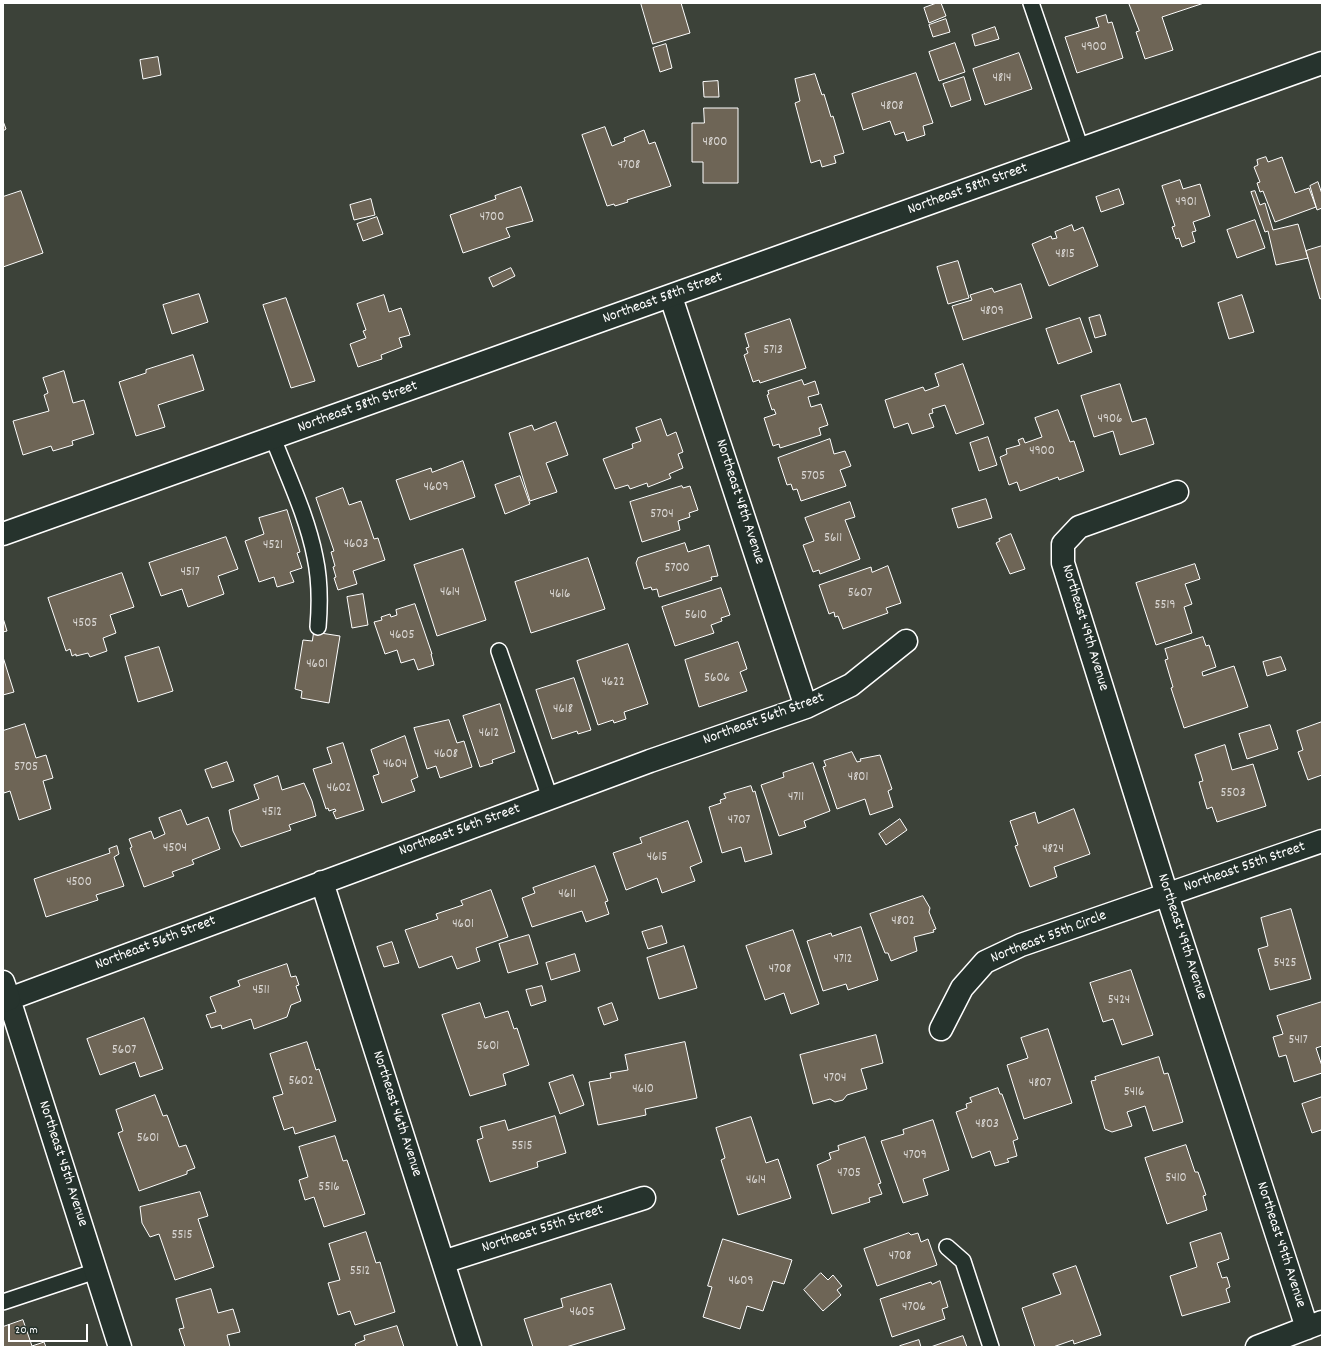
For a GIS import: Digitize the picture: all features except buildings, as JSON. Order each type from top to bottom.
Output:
[{"type":"street","name":"Northeast 58th Street","points":[[3,534],[671,297],[1322,62]]},
{"type":"street","name":"Northeast 48th Avenue","points":[[671,297],[806,707]]},
{"type":"street","name":"Northeast 49th Avenue","points":[[1177,492],[1079,527],[1063,544],[1063,563],[1167,895],[1314,1325]]},
{"type":"street","name":"Northeast 56th Street","points":[[5,994],[322,882],[550,798],[806,707],[851,685],[906,641]]},
{"type":"street","name":"Northeast 55th Street","points":[[1167,895],[1322,841]]},
{"type":"street","name":"Northeast 46th Avenue","points":[[322,882],[470,1347]]},
{"type":"street","name":"Northeast 55th Circle","points":[[941,1029],[962,988],[985,962],[1021,945],[1167,895]]},
{"type":"street","name":"Northeast 45th Avenue","points":[[5,994],[120,1347]]},
{"type":"street","name":"Northeast 55th Street","points":[[443,1262],[644,1198]]},
{"type":"street","points":[[1256,1347],[1314,1325]]},
{"type":"lane","points":[[1031,3],[1081,149]]},
{"type":"lane","points":[[273,438],[305,520],[315,556],[320,598],[318,627]]},
{"type":"lane","points":[[499,651],[550,798]]},
{"type":"lane","points":[[947,1247],[963,1261],[991,1347]]},
{"type":"lane","points":[[3,1302],[96,1271]]}]
